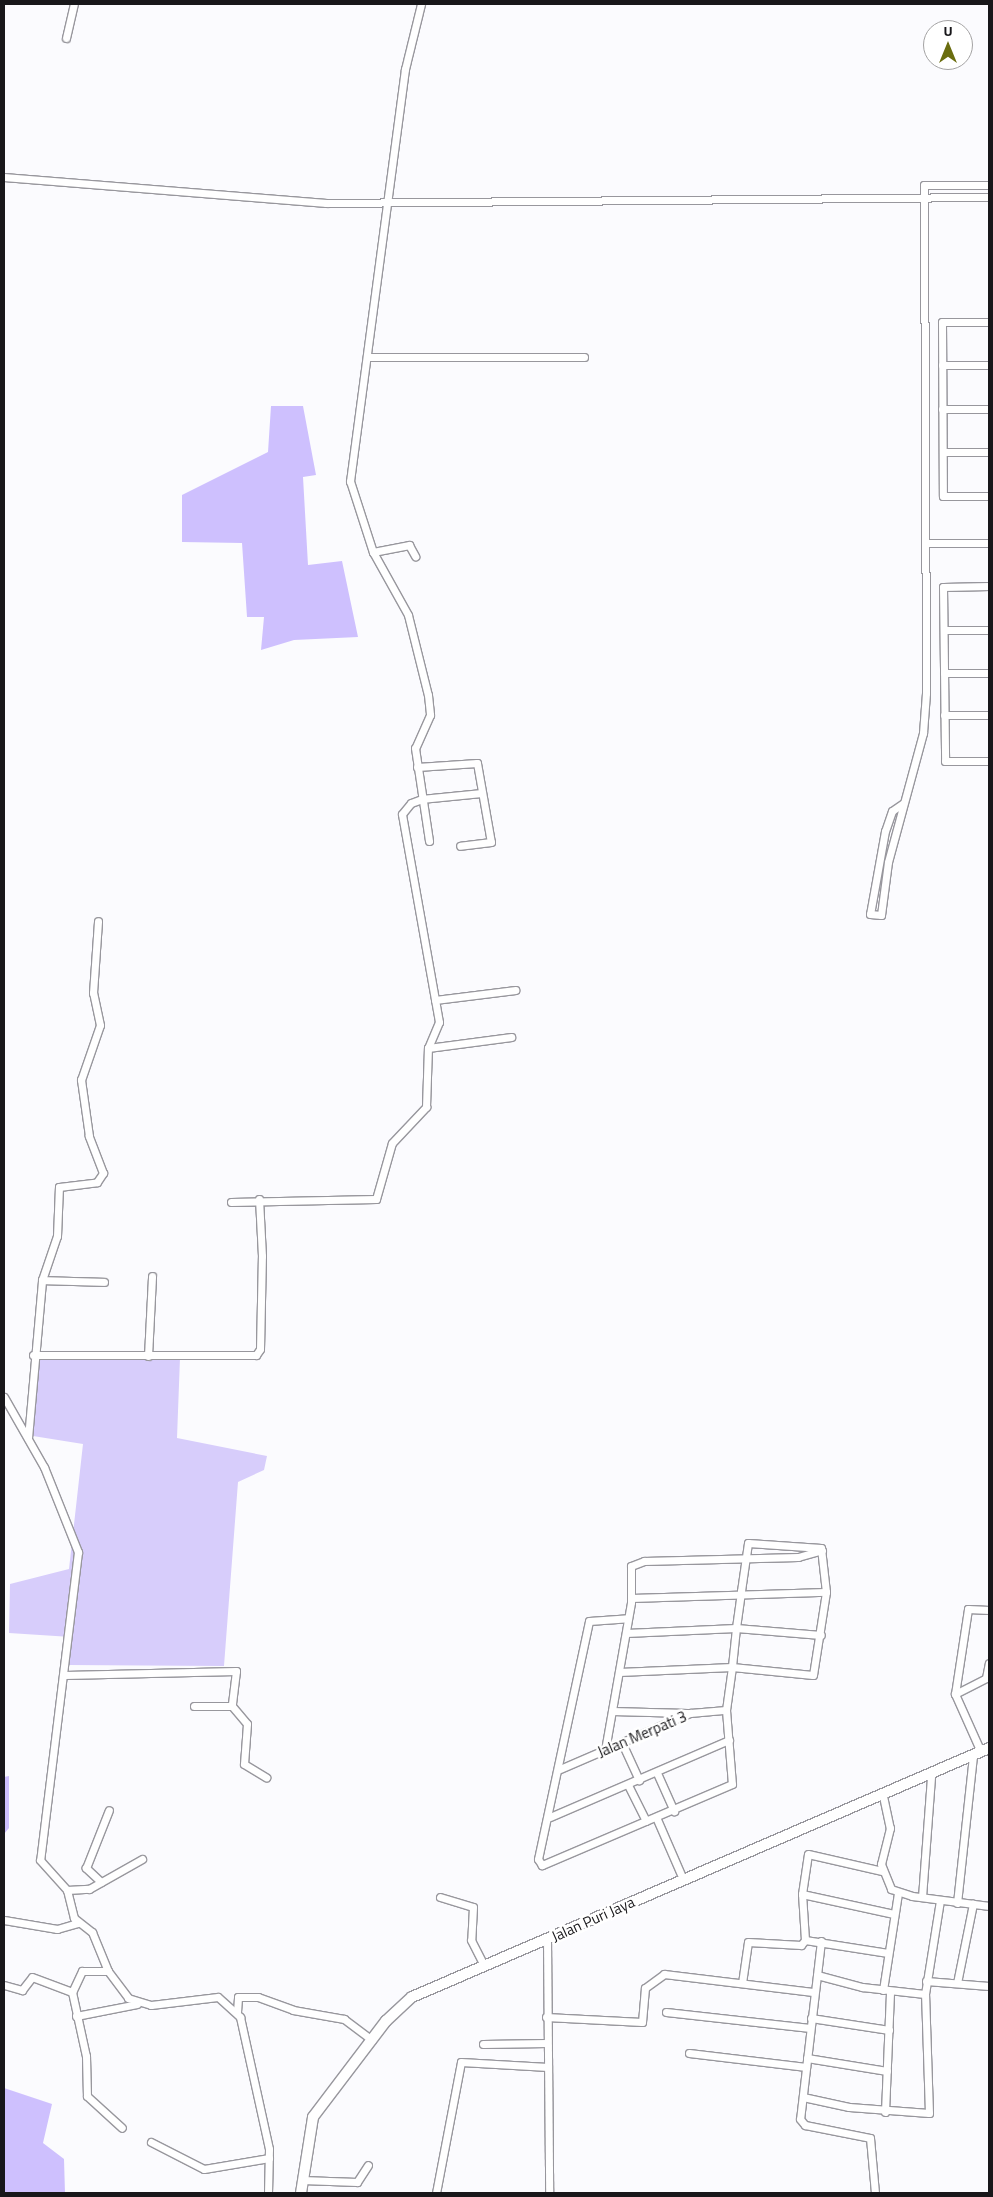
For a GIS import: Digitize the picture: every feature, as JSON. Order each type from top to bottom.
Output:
[{"type":"street","points":[[66,38],[74,4]]},
{"type":"street","points":[[421,4],[405,69],[389,204],[350,480],[373,552],[408,615],[428,695],[430,715],[416,743],[417,767],[430,841]]},
{"type":"street","points":[[4,177],[389,204],[989,197]]},
{"type":"street","points":[[902,804],[892,812],[885,831],[870,914],[881,915],[902,804],[923,733],[927,543],[924,185],[989,185]]},
{"type":"street","points":[[989,322],[942,322],[943,496],[989,496]]},
{"type":"street","points":[[367,358],[584,357]]},
{"type":"street","points":[[942,365],[989,365]]},
{"type":"street","points":[[942,409],[989,409]]},
{"type":"street","points":[[942,452],[989,452]]},
{"type":"street","points":[[927,543],[989,543]]},
{"type":"street","points":[[373,552],[409,545],[415,556]]},
{"type":"street","points":[[989,586],[943,587],[945,761],[989,761]]},
{"type":"street","points":[[944,630],[989,630]]},
{"type":"street","points":[[944,673],[989,673]]},
{"type":"street","points":[[944,715],[989,715]]},
{"type":"street","points":[[417,767],[477,762],[491,842],[460,846]]},
{"type":"street","points":[[231,1202],[259,1199],[376,1199],[392,1143],[426,1107],[428,1048],[437,1034],[435,1000],[402,822],[405,807],[422,799],[481,793]]},
{"type":"street","points":[[885,831],[896,834]]},
{"type":"street","points":[[28,1440],[33,1355],[42,1280],[57,1236],[59,1187],[101,1180],[103,1173],[90,1136],[80,1080],[100,1025],[93,992],[98,921]]},
{"type":"street","points":[[435,1000],[515,990]]},
{"type":"street","points":[[428,1048],[511,1037]]},
{"type":"street","points":[[33,1355],[245,1356],[260,1349],[259,1199]]},
{"type":"street","points":[[148,1356],[152,1276]]},
{"type":"street","points":[[42,1280],[104,1282]]},
{"type":"street","points":[[4,1398],[62,1507],[78,1552],[65,1674],[39,1856],[67,1890],[78,1922],[92,1932],[108,1971],[137,2004]]},
{"type":"street","points":[[628,1618],[588,1622],[550,1818],[538,1859],[544,1865],[646,1821],[674,1811],[732,1784],[726,1710],[746,1557],[750,1542],[822,1550]]},
{"type":"street","points":[[605,1750],[631,1598],[630,1569],[639,1562],[746,1557],[798,1557],[822,1550]]},
{"type":"street","points":[[619,1672],[732,1667],[813,1675],[821,1635],[826,1592],[822,1550]]},
{"type":"street","points":[[631,1598],[741,1592],[826,1592]]},
{"type":"street","points":[[958,1903],[981,1752],[964,1719],[955,1694],[968,1609],[989,1610]]},
{"type":"street","points":[[626,1633],[736,1628],[821,1635]]},
{"type":"street","points":[[955,1694],[988,1678],[989,1663]]},
{"type":"street","points":[[65,1674],[234,1670],[232,1706],[247,1724],[244,1764],[266,1777]]},
{"type":"street","points":[[194,1706],[232,1706]]},
{"type":"street","points":[[612,1710],[690,1713]]},
{"type":"street","name":"Jalan Merpati 3","points":[[560,1769],[690,1713],[726,1710]]},
{"type":"street","points":[[550,1818],[729,1740]]},
{"type":"street","points":[[622,1743],[639,1780]]},
{"type":"street","name":"Jalan Puri Jaya","points":[[301,2193],[313,2117],[394,2011],[412,1997],[547,1939],[681,1874],[883,1796],[981,1752]]},
{"type":"street","points":[[657,1773],[674,1811]]},
{"type":"street","points":[[922,1898],[931,1776]]},
{"type":"street","points":[[628,1785],[646,1821]]},
{"type":"street","points":[[883,1796],[890,1828],[881,1858],[882,1871],[898,1893],[922,1898],[989,1906]]},
{"type":"street","points":[[101,1882],[86,1868],[108,1810]]},
{"type":"street","points":[[656,1817],[681,1874]]},
{"type":"street","points":[[742,1983],[748,1942],[801,1945],[805,1940],[802,1894],[808,1854],[882,1871]]},
{"type":"street","points":[[67,1890],[90,1889],[142,1859]]},
{"type":"street","points":[[885,2112],[889,2030],[888,1954],[898,1893]]},
{"type":"street","points":[[802,1894],[894,1914]]},
{"type":"street","points":[[440,1897],[463,1902],[473,1907],[471,1940],[484,1965]]},
{"type":"street","points":[[803,2097],[885,2112],[930,2113],[925,1994],[940,1900]]},
{"type":"street","points":[[957,1984],[973,1904]]},
{"type":"street","points":[[4,1920],[57,1929],[78,1922]]},
{"type":"street","points":[[547,1939],[546,2017],[548,2043],[549,2193]]},
{"type":"street","points":[[805,1940],[821,1940],[888,1954]]},
{"type":"street","points":[[821,1940],[800,2118],[805,2125],[870,2138],[875,2193]]},
{"type":"street","points":[[108,1971],[82,1971],[72,1992],[86,2056],[87,2096],[122,2128]]},
{"type":"street","points":[[546,2017],[642,2022],[646,1988],[664,1974],[814,1992]]},
{"type":"street","points":[[816,1975],[887,1991],[925,1994]]},
{"type":"street","points":[[4,1985],[22,1990],[32,1977],[72,1992]]},
{"type":"street","points":[[926,1981],[989,1986]]},
{"type":"street","points":[[76,2016],[137,2004],[218,1997],[237,2012],[244,2026],[249,2070],[269,2158],[268,2193]]},
{"type":"street","points":[[237,2012],[238,1997],[258,1997],[293,2010],[344,2019],[372,2040]]},
{"type":"street","points":[[666,2012],[810,2028]]},
{"type":"street","points":[[811,2018],[889,2030]]},
{"type":"street","points":[[483,2044],[548,2043]]},
{"type":"street","points":[[688,2053],[806,2067]]},
{"type":"street","points":[[807,2058],[887,2071]]},
{"type":"street","points":[[436,2193],[461,2062],[548,2067]]},
{"type":"street","points":[[151,2142],[204,2169],[269,2158]]},
{"type":"street","points":[[302,2180],[357,2182],[368,2165]]},
{"type":"shaded area","points":[[271,406],[303,406],[316,475],[303,477],[308,565],[342,561],[358,637],[294,640],[261,650],[264,617],[247,617],[242,543],[182,542],[182,495],[268,452]]},
{"type":"shaded area","points":[[35,1357],[180,1358],[177,1438],[267,1456],[264,1470],[238,1482],[224,1666],[68,1665],[71,1637],[9,1633],[10,1584],[69,1569],[83,1444],[33,1436]]},
{"type":"shaded area","points":[[9,1776],[9,1828],[4,1834],[4,1777]]},
{"type":"shaded area","points":[[4,2088],[52,2104],[43,2143],[64,2159],[65,2193],[4,2193]]}]
